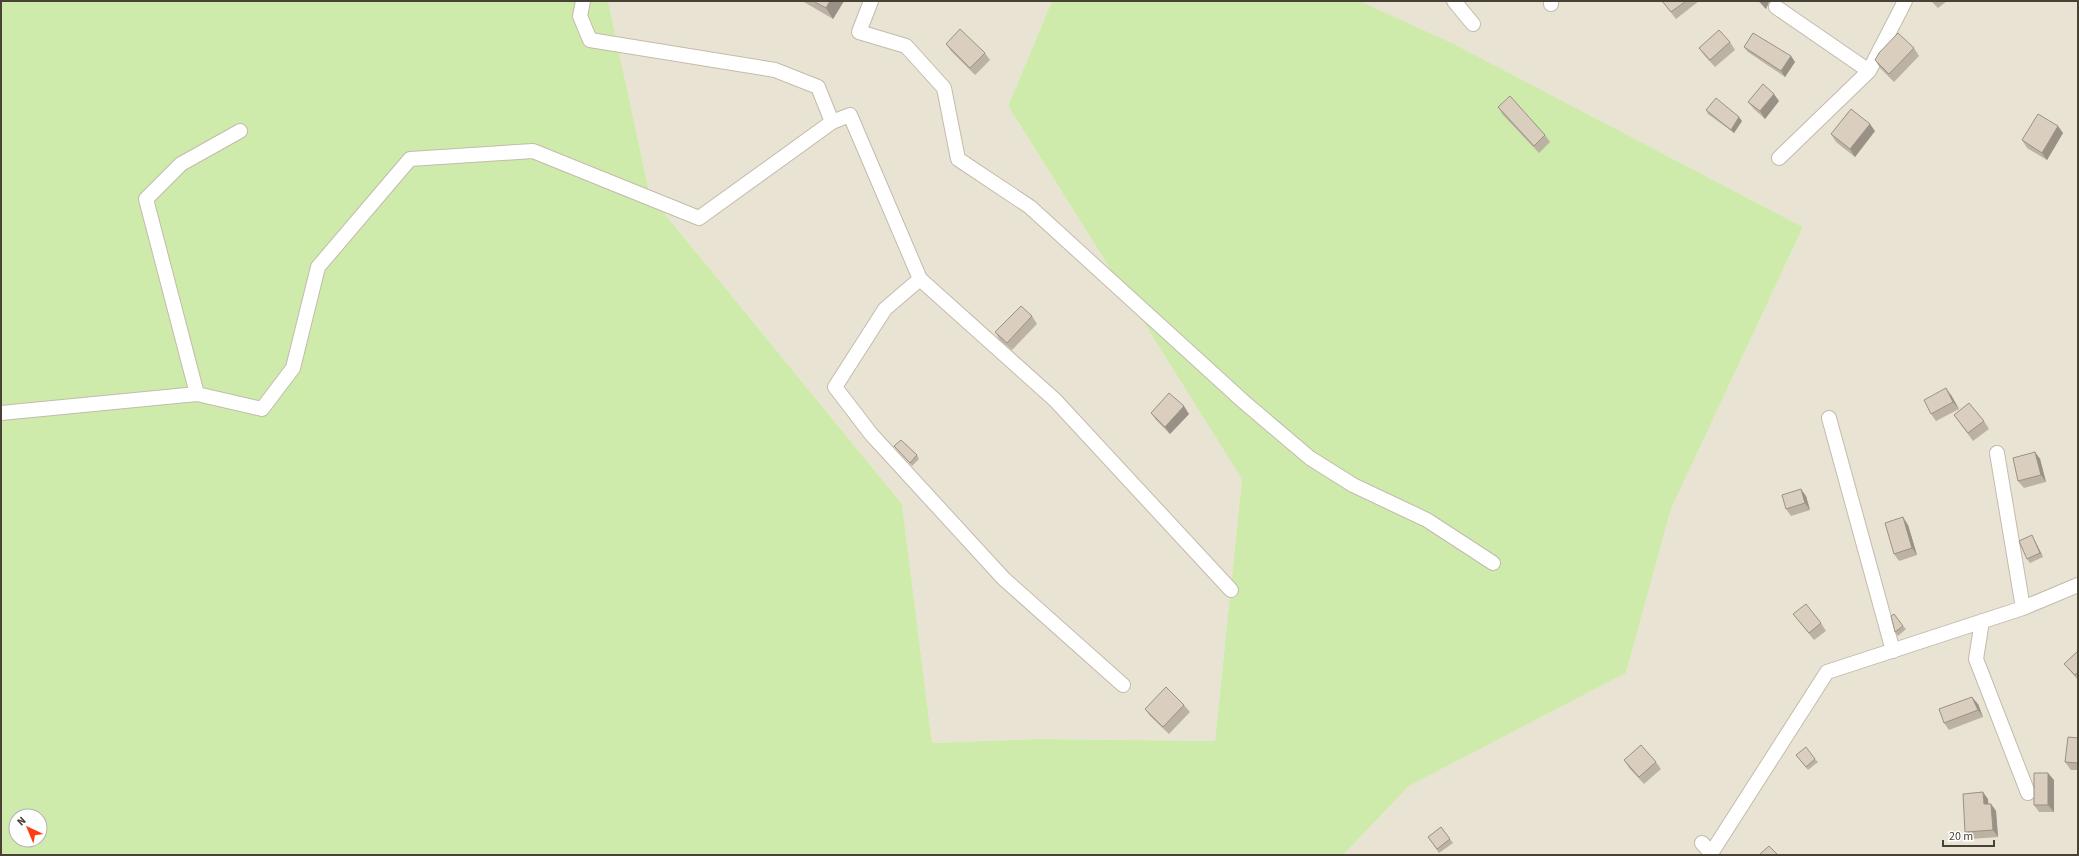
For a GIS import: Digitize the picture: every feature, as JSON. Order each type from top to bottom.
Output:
[{"type":"street","points":[[584,1],[580,16],[590,40],[775,70],[818,87],[832,122]]},
{"type":"street","points":[[872,1],[859,32],[906,46],[944,88],[958,159],[1030,207],[1244,402],[1310,458],[1353,485],[1427,520],[1493,563]]},
{"type":"street","points":[[1454,1],[1473,24]]},
{"type":"street","points":[[1778,158],[1869,71],[1905,1]]},
{"type":"street","points":[[1776,7],[1869,71]]},
{"type":"street","points":[[1,413],[198,394],[262,410],[292,368],[318,267],[410,159],[533,151],[698,218],[832,122],[850,115],[920,279],[1054,400],[1231,590]]},
{"type":"street","points":[[198,394],[146,199],[181,164],[240,131]]},
{"type":"street","points":[[920,279],[885,309],[835,387],[871,434],[1004,579],[1123,685]]},
{"type":"street","points":[[1828,418],[1893,651]]},
{"type":"street","points":[[1997,453],[2023,608]]},
{"type":"street","points":[[1702,843],[1712,855],[1827,672],[2023,608],[2078,585]]},
{"type":"street","points":[[1982,621],[1976,659],[2028,793]]},
{"type":"shaded area","points":[[608,1],[1052,1],[1008,106],[1242,479],[1215,741],[1040,739],[932,743],[902,504],[650,196]]},
{"type":"shaded area","points":[[1360,1],[2078,1],[2078,855],[1343,855],[1409,786],[1626,673],[1671,509],[1803,227],[1454,44]]},
{"type":"green space","points":[[1,1],[608,1],[650,196],[902,504],[932,743],[1040,739],[1215,741],[1242,479],[1008,106],[1052,1],[1360,1],[1454,44],[1803,227],[1671,509],[1626,673],[1409,786],[1343,855],[1,855]]},
{"type":"building","points":[[813,1],[830,1],[826,8]]},
{"type":"building","points":[[1662,1],[1686,1],[1671,12]]},
{"type":"building","points":[[960,29],[985,53],[970,68],[946,44]]},
{"type":"building","points":[[1719,30],[1730,42],[1710,60],[1699,48]]},
{"type":"building","points":[[1753,33],[1791,56],[1781,71],[1744,47]]},
{"type":"building","points":[[1898,33],[1914,48],[1889,74],[1875,60],[1879,53]]},
{"type":"building","points":[[1763,84],[1774,94],[1760,111],[1748,102]]},
{"type":"building","points":[[1510,96],[1545,135],[1534,146],[1498,107]]},
{"type":"building","points":[[1716,98],[1739,117],[1731,130],[1706,110]]},
{"type":"building","points":[[1851,109],[1870,124],[1850,149],[1831,134]]},
{"type":"building","points":[[2038,114],[2058,126],[2042,153],[2022,140]]},
{"type":"building","points":[[1021,306],[1032,316],[1007,343],[995,332]]},
{"type":"building","points":[[1946,388],[1953,402],[1931,414],[1924,400]]},
{"type":"building","points":[[1169,393],[1184,406],[1165,427],[1151,413]]},
{"type":"building","points":[[1969,403],[1984,421],[1968,433],[1954,415]]},
{"type":"building","points":[[901,440],[917,455],[910,463],[894,446]]},
{"type":"building","points":[[2035,452],[2041,475],[2018,481],[2013,458]]},
{"type":"building","points":[[1801,489],[1805,503],[1786,509],[1782,495]]},
{"type":"building","points":[[1903,517],[1912,548],[1894,554],[1885,523]]},
{"type":"building","points":[[2032,535],[2040,553],[2027,559],[2019,541]]},
{"type":"building","points":[[1806,604],[1821,623],[1809,633],[1793,614]]},
{"type":"building","points":[[1894,614],[1903,626],[1895,632],[1891,616]]},
{"type":"building","points":[[2078,651],[2078,672],[2075,675],[2064,664]]},
{"type":"building","points":[[1166,687],[1184,705],[1163,727],[1145,709]]},
{"type":"building","points":[[1972,697],[1978,710],[1944,723],[1939,709]]},
{"type":"building","points":[[2068,737],[2078,738],[2078,763],[2065,762]]},
{"type":"building","points":[[1641,745],[1656,762],[1639,777],[1624,760]]},
{"type":"building","points":[[1806,747],[1815,759],[1806,767],[1796,755]]},
{"type":"building","points":[[2034,773],[2048,773],[2048,805],[2034,805]]},
{"type":"building","points":[[1983,792],[1984,804],[1991,804],[1993,830],[1965,832],[1963,794]]},
{"type":"building","points":[[1441,827],[1450,839],[1437,849],[1428,837]]},
{"type":"building","points":[[1769,846],[1778,855],[1759,855]]}]
